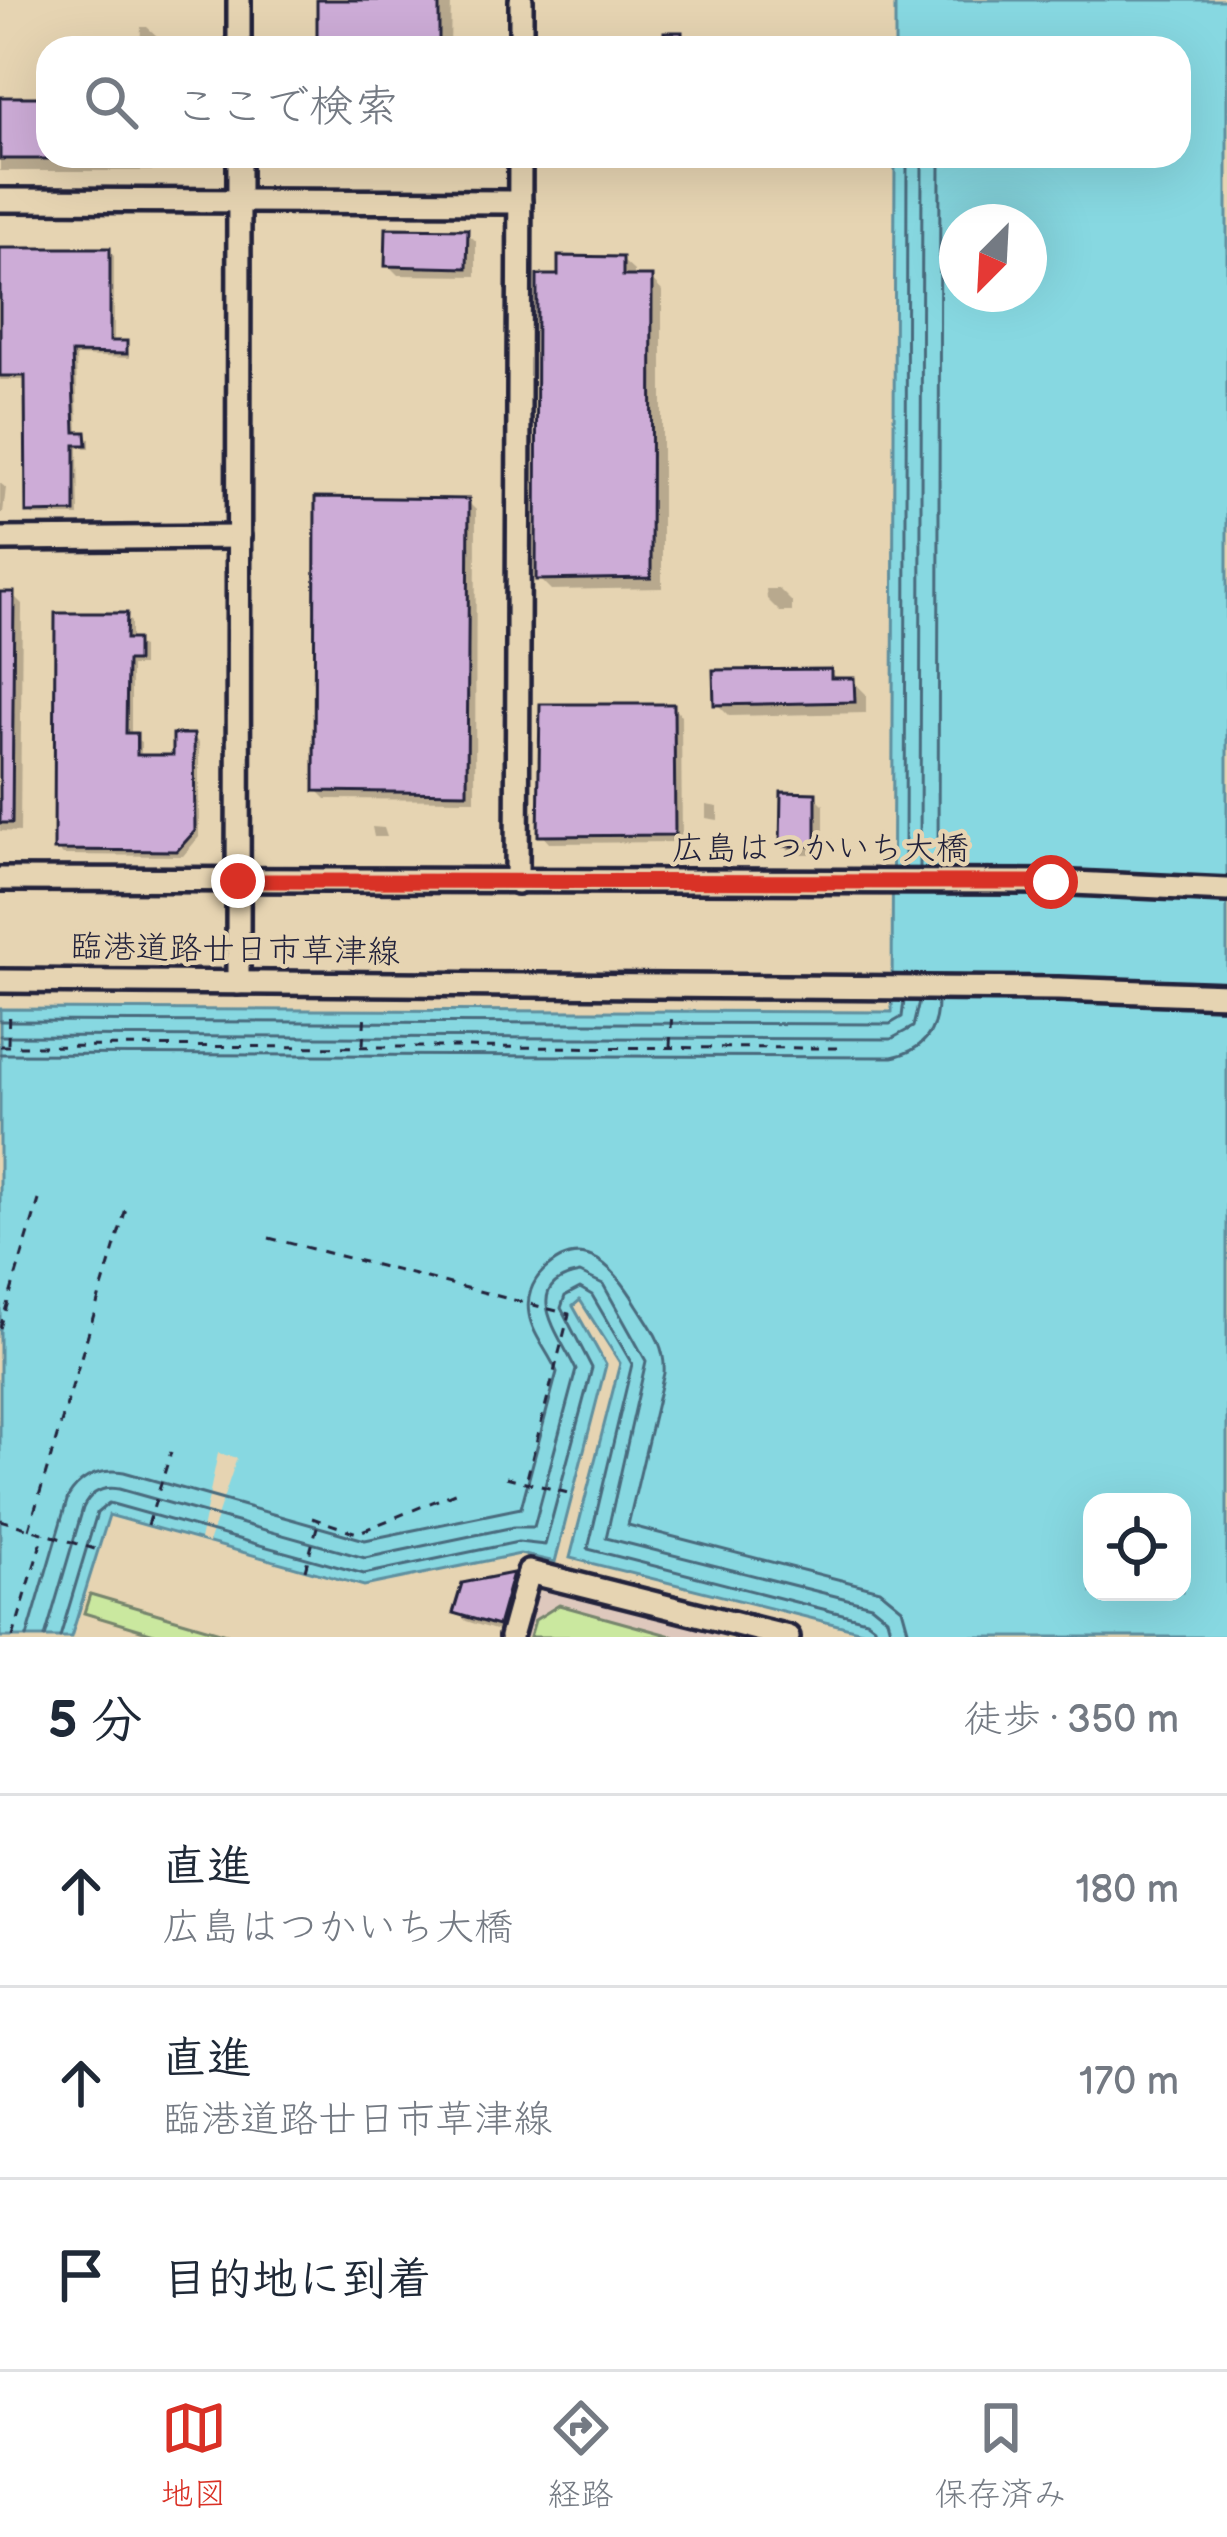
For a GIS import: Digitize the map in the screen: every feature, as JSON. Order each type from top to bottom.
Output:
[{"type":"street","points":[[239,0],[239,36]]},
{"type":"street","points":[[520,0],[520,36]]},
{"type":"street","points":[[238,982],[239,168]]},
{"type":"street","points":[[517,882],[520,168]]},
{"type":"street","points":[[0,200],[520,202]]},
{"type":"street","points":[[0,539],[238,537]]},
{"type":"street","name":"臨港道路廿日市草津線","points":[[0,880],[629,882]]},
{"type":"street","name":"広島はつかいち大橋","points":[[629,882],[1051,882],[1227,890]]},
{"type":"street","name":"臨港道路廿日市草津線","points":[[0,981],[1058,989],[1227,995]]},
{"type":"street","points":[[511,1637],[530,1571],[757,1633],[788,1637]]},
{"type":"path","points":[[8,1046],[9,1010]]},
{"type":"path","points":[[363,1047],[365,1010]]},
{"type":"path","points":[[670,1047],[672,1011]]},
{"type":"path","points":[[0,1046],[845,1048]]},
{"type":"path","points":[[0,1328],[39,1200]]},
{"type":"path","points":[[29,1529],[128,1202]]},
{"type":"path","points":[[269,1238],[569,1314],[526,1482]]},
{"type":"path","points":[[148,1525],[171,1452]]},
{"type":"path","points":[[506,1477],[572,1494]]},
{"type":"path","points":[[312,1518],[357,1533],[462,1490]]},
{"type":"path","points":[[0,1520],[98,1550]]},
{"type":"path","points":[[305,1570],[319,1520]]},
{"type":"path","points":[[13,1637],[44,1533]]},
{"type":"shaded area","points":[[544,1590],[727,1637],[522,1637],[534,1594]]},
{"type":"green space","points":[[90,1594],[237,1637],[164,1637],[84,1613]]},
{"type":"green space","points":[[559,1605],[675,1637],[530,1637],[535,1620]]},
{"type":"water","points":[[895,0],[1227,0],[1227,1637],[886,1637],[570,1558],[620,1363],[580,1300],[573,1306],[606,1365],[555,1562],[520,1554],[364,1586],[109,1515],[71,1637],[0,1637],[0,1009],[892,1012],[895,168],[1191,168],[1191,36],[895,36]]},
{"type":"pier","points":[[218,1453],[237,1458],[208,1543],[200,1540]]},
{"type":"building","points":[[317,0],[439,0],[439,36],[317,36]]},
{"type":"building","points":[[0,97],[36,97],[36,159],[0,159]]},
{"type":"building","points":[[386,228],[468,229],[467,268],[385,266]]},
{"type":"building","points":[[0,248],[110,248],[110,341],[127,341],[127,354],[72,353],[75,432],[86,432],[87,445],[75,445],[75,512],[26,513],[25,376],[0,376]]},
{"type":"building","points":[[558,256],[623,257],[623,276],[652,276],[651,578],[536,580],[537,275],[558,275]]},
{"type":"building","points":[[315,497],[469,499],[467,793],[314,791]]},
{"type":"building","points":[[0,592],[14,592],[12,823],[0,823]]},
{"type":"building","points":[[55,613],[127,613],[126,639],[137,639],[137,661],[127,661],[126,733],[137,733],[137,755],[173,755],[173,734],[194,734],[195,831],[177,851],[54,850]]},
{"type":"building","points":[[831,669],[831,678],[854,678],[855,702],[714,705],[713,670]]},
{"type":"building","points":[[540,704],[674,704],[675,835],[538,836]]},
{"type":"building","points":[[781,792],[816,793],[816,846],[780,846]]},
{"type":"building","points":[[513,1573],[498,1626],[453,1613],[462,1583]]},
{"type":"route","points":[[238,881],[1051,882]]}]
